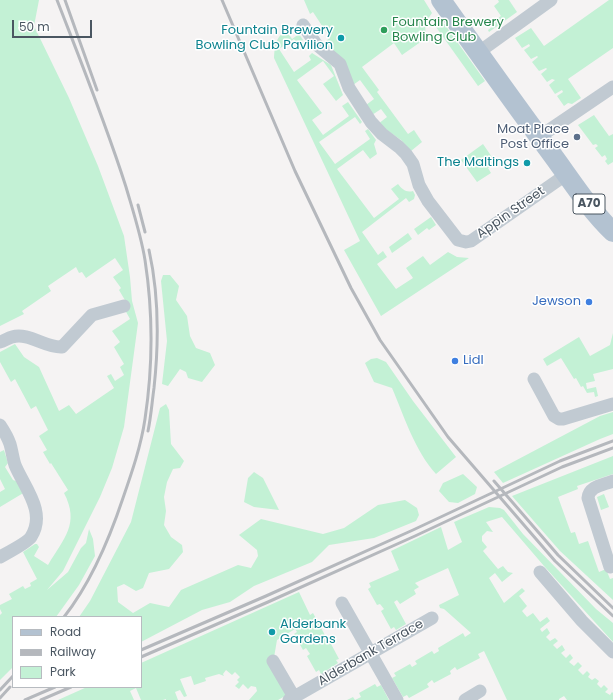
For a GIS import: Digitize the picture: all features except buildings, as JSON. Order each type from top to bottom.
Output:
[{"type":"main road","name":"A70","points":[[441,0],[539,138],[600,218],[613,232]]},
{"type":"street","points":[[479,52],[551,0]]},
{"type":"street","name":"Appin Street","points":[[303,25],[316,44],[340,64],[349,88],[372,122],[382,134],[406,154],[413,164],[419,185],[428,200],[458,240],[466,242],[471,241],[567,174]]},
{"type":"street","points":[[539,138],[613,87]]},
{"type":"street","points":[[0,342],[12,336],[27,337],[55,347],[62,347],[92,315],[124,306]]},
{"type":"street","points":[[534,379],[554,416],[559,419],[613,404]]},
{"type":"street","points":[[0,425],[10,445],[15,464],[31,495],[36,518],[33,531],[29,539],[0,557]]},
{"type":"street","points":[[610,567],[588,498],[590,491],[594,488],[613,481]]},
{"type":"street","points":[[540,572],[582,621],[613,652]]},
{"type":"street","points":[[342,603],[397,700]]},
{"type":"street","name":"Alderbank Terrace","points":[[292,699],[432,618]]},
{"type":"street","points":[[274,662],[292,699]]},
{"type":"street","points":[[465,700],[480,692]]},
{"type":"green space","points":[[0,0],[39,0],[34,26],[69,98],[98,166],[124,236],[132,301],[138,323],[124,427],[112,468],[100,497],[63,571],[47,590],[68,572],[81,548],[86,543],[89,529],[93,539],[95,556],[79,585],[57,616],[12,616],[12,668],[0,680],[0,615],[2,613],[0,605],[12,599],[9,594],[23,586],[25,589],[31,586],[30,583],[37,579],[23,552],[37,544],[39,547],[34,556],[48,565],[68,530],[70,514],[69,504],[64,493],[68,490],[43,452],[47,450],[39,436],[48,430],[36,406],[31,409],[15,379],[11,382],[0,362],[0,352],[15,344],[24,357],[39,367],[59,411],[69,405],[76,414],[114,388],[107,376],[111,374],[115,381],[124,375],[120,367],[124,364],[114,347],[120,342],[112,331],[130,319],[125,310],[129,307],[119,290],[121,288],[113,277],[123,270],[115,258],[86,278],[82,272],[79,273],[76,267],[48,286],[51,291],[22,311],[24,314],[0,326]]},
{"type":"green space","points":[[304,0],[424,0],[432,13],[426,23],[426,34],[421,38],[422,41],[402,55],[394,43],[362,67],[379,90],[377,92],[408,134],[414,130],[422,142],[411,151],[401,140],[378,124],[387,117],[381,109],[372,115],[366,105],[374,99],[360,80],[353,85],[323,43],[330,38],[313,12],[310,14]]},
{"type":"green space","points":[[498,0],[509,0],[517,12],[489,32],[488,30],[496,24],[494,21],[501,16],[494,6],[499,2]]},
{"type":"green space","points":[[609,0],[613,0],[613,48],[568,79],[581,98],[572,104],[568,103],[564,106],[557,96],[563,92],[562,90],[555,94],[549,85],[555,80],[552,79],[547,82],[541,74],[547,69],[546,68],[539,71],[532,62],[538,57],[537,56],[531,59],[524,50],[530,46],[529,44],[522,48],[515,38],[531,28],[544,46]]},
{"type":"green space","points":[[443,22],[485,81],[478,86],[436,27]]},
{"type":"green space","points":[[286,30],[292,39],[299,34],[303,40],[297,44],[294,39],[279,49],[294,72],[311,60],[309,56],[312,53],[331,65],[343,95],[336,101],[323,84],[334,76],[323,61],[297,80],[322,113],[312,120],[323,135],[349,116],[342,106],[348,102],[362,122],[360,124],[355,117],[319,142],[335,164],[370,139],[365,131],[368,129],[376,140],[374,144],[377,154],[370,159],[363,150],[337,169],[374,218],[399,199],[391,189],[398,184],[404,190],[413,191],[415,195],[414,199],[409,202],[406,198],[362,232],[378,255],[383,251],[387,257],[377,264],[396,289],[413,278],[406,268],[423,256],[430,265],[448,252],[457,257],[469,258],[381,316],[344,250],[360,241],[274,58],[276,42]]},
{"type":"green space","points":[[594,115],[609,136],[613,134],[613,162],[608,165],[605,161],[607,159],[605,155],[602,157],[595,148],[598,146],[596,144],[593,145],[578,125]]},
{"type":"green space","points":[[483,144],[496,163],[488,168],[491,173],[477,182],[461,160]]},
{"type":"green space","points":[[431,217],[436,225],[429,230],[427,228],[418,235],[414,229]]},
{"type":"green space","points":[[408,233],[412,239],[392,253],[389,247]]},
{"type":"green space","points":[[163,275],[170,275],[179,286],[176,300],[187,316],[190,336],[196,348],[210,353],[215,365],[202,382],[188,378],[186,372],[180,369],[168,386],[162,384],[167,341],[161,281]]},
{"type":"green space","points":[[613,333],[613,369],[593,374],[595,381],[586,383],[587,389],[596,387],[598,396],[595,397],[594,392],[587,393],[583,386],[581,387],[576,378],[574,379],[561,358],[547,366],[543,359],[579,337],[590,356],[610,345]]},
{"type":"green space","points":[[377,358],[386,362],[413,401],[456,457],[436,474],[416,444],[392,388],[374,382],[365,363],[371,359]]},
{"type":"green space","points":[[166,404],[169,410],[171,444],[184,461],[180,468],[173,469],[167,482],[164,497],[166,511],[164,525],[171,537],[182,545],[183,552],[169,569],[149,573],[143,588],[136,591],[124,584],[117,587],[118,602],[133,613],[150,603],[169,607],[181,590],[238,565],[251,568],[258,556],[257,550],[239,535],[261,519],[323,534],[344,528],[378,505],[405,500],[417,508],[419,515],[416,521],[374,538],[329,545],[312,562],[254,586],[230,602],[202,610],[142,641],[142,616],[80,616],[90,601],[131,522],[160,408]]},
{"type":"green space","points":[[613,412],[613,434],[503,483],[494,472],[600,416]]},
{"type":"green space","points":[[4,450],[8,463],[5,467],[13,480],[16,481],[25,492],[0,507],[0,492],[5,489],[0,479],[0,452]]},
{"type":"green space","points":[[613,456],[613,474],[577,486],[578,489],[558,497],[571,533],[575,532],[579,544],[588,541],[599,572],[606,569],[610,579],[613,578],[613,600],[560,551],[512,496]]},
{"type":"green space","points":[[254,472],[263,478],[279,510],[254,507],[244,502],[248,478]]},
{"type":"green space","points":[[463,474],[477,487],[475,494],[458,503],[449,502],[439,491],[443,483]]},
{"type":"green space","points":[[604,494],[609,507],[601,510],[597,497]]},
{"type":"green space","points":[[489,507],[504,510],[523,534],[596,609],[613,623],[613,642],[502,517],[486,522],[493,532],[487,531],[482,536],[482,541],[487,547],[483,551],[498,569],[503,566],[508,572],[513,573],[502,582],[495,573],[489,578],[504,603],[522,588],[525,591],[519,596],[527,606],[522,611],[527,617],[533,613],[540,622],[547,617],[550,621],[540,629],[542,632],[547,628],[550,633],[546,637],[550,641],[555,638],[558,641],[553,645],[557,649],[562,645],[565,650],[561,653],[566,658],[570,654],[573,658],[569,662],[574,666],[578,662],[582,666],[578,670],[583,675],[587,671],[590,674],[588,677],[592,680],[595,678],[599,681],[597,684],[601,688],[604,685],[608,689],[605,692],[610,695],[612,692],[613,693],[613,700],[567,700],[564,696],[559,700],[507,700],[484,651],[478,654],[480,658],[457,670],[455,667],[450,671],[451,674],[434,683],[432,680],[427,684],[429,687],[409,698],[407,695],[403,697],[392,678],[396,676],[394,673],[410,664],[412,667],[417,664],[415,661],[432,651],[434,654],[439,651],[438,648],[463,633],[465,637],[471,633],[444,609],[440,608],[439,605],[459,595],[448,568],[415,583],[419,587],[414,590],[416,594],[400,604],[397,600],[394,602],[406,624],[396,630],[394,627],[391,629],[381,611],[384,609],[380,604],[377,605],[368,589],[371,587],[369,583],[399,570],[391,551],[441,527],[448,550],[462,542],[454,522]]},
{"type":"green space","points":[[299,592],[310,615],[313,613],[326,637],[324,638],[327,644],[330,642],[339,659],[336,660],[338,663],[321,674],[319,670],[316,672],[307,656],[310,654],[306,648],[303,650],[294,634],[297,632],[295,629],[277,640],[272,669],[287,695],[278,700],[249,700],[257,691],[256,687],[251,686],[248,689],[243,684],[239,689],[235,686],[239,682],[237,680],[240,677],[235,672],[232,675],[226,670],[223,674],[224,676],[219,674],[205,678],[206,681],[194,685],[191,676],[180,679],[187,696],[184,697],[180,690],[175,692],[178,700],[141,700],[136,688],[142,688],[142,663]]},
{"type":"green space","points":[[375,684],[377,687],[381,685],[389,700],[355,700],[361,697],[359,693]]},
{"type":"green space","points":[[85,688],[136,688],[130,691],[134,700],[58,700]]},
{"type":"green space","points":[[353,697],[355,700],[347,700]]},
{"type":"railway","points":[[57,0],[110,140],[137,223],[148,280],[151,319],[151,359],[148,399],[141,439],[133,469],[118,513],[98,560],[91,575],[65,616]]},
{"type":"railway","points":[[65,0],[97,90]]},
{"type":"railway","points":[[222,0],[295,171],[351,288],[380,340],[448,437],[555,561],[613,616]]},
{"type":"railway","points":[[138,205],[145,232]]},
{"type":"railway","points":[[148,431],[157,353],[155,284],[149,250]]},
{"type":"railway","points":[[142,650],[413,530],[560,461],[613,441]]},
{"type":"railway","points":[[142,657],[415,536],[562,467],[613,448]]},
{"type":"railway","points":[[494,481],[558,555],[613,608]]},
{"type":"railway","points":[[0,690],[12,677]]},
{"type":"railway","points":[[0,698],[10,687]]},
{"type":"railway","points":[[25,700],[53,688]]},
{"type":"railway","points":[[41,700],[69,688]]},
{"type":"place","name":"Fountain Brewery Bowling Club","points":[[384,30]]},
{"type":"place","name":"Fountain Brewery Bowling Club Pavilion","points":[[341,38]]},
{"type":"place","name":"Moat Place Post Office","points":[[577,137]]},
{"type":"place","name":"The Maltings","points":[[527,163]]},
{"type":"place","name":"Jewson","points":[[589,302]]},
{"type":"place","name":"Lidl","points":[[455,361]]},
{"type":"place","name":"Alderbank Gardens","points":[[272,632]]}]
